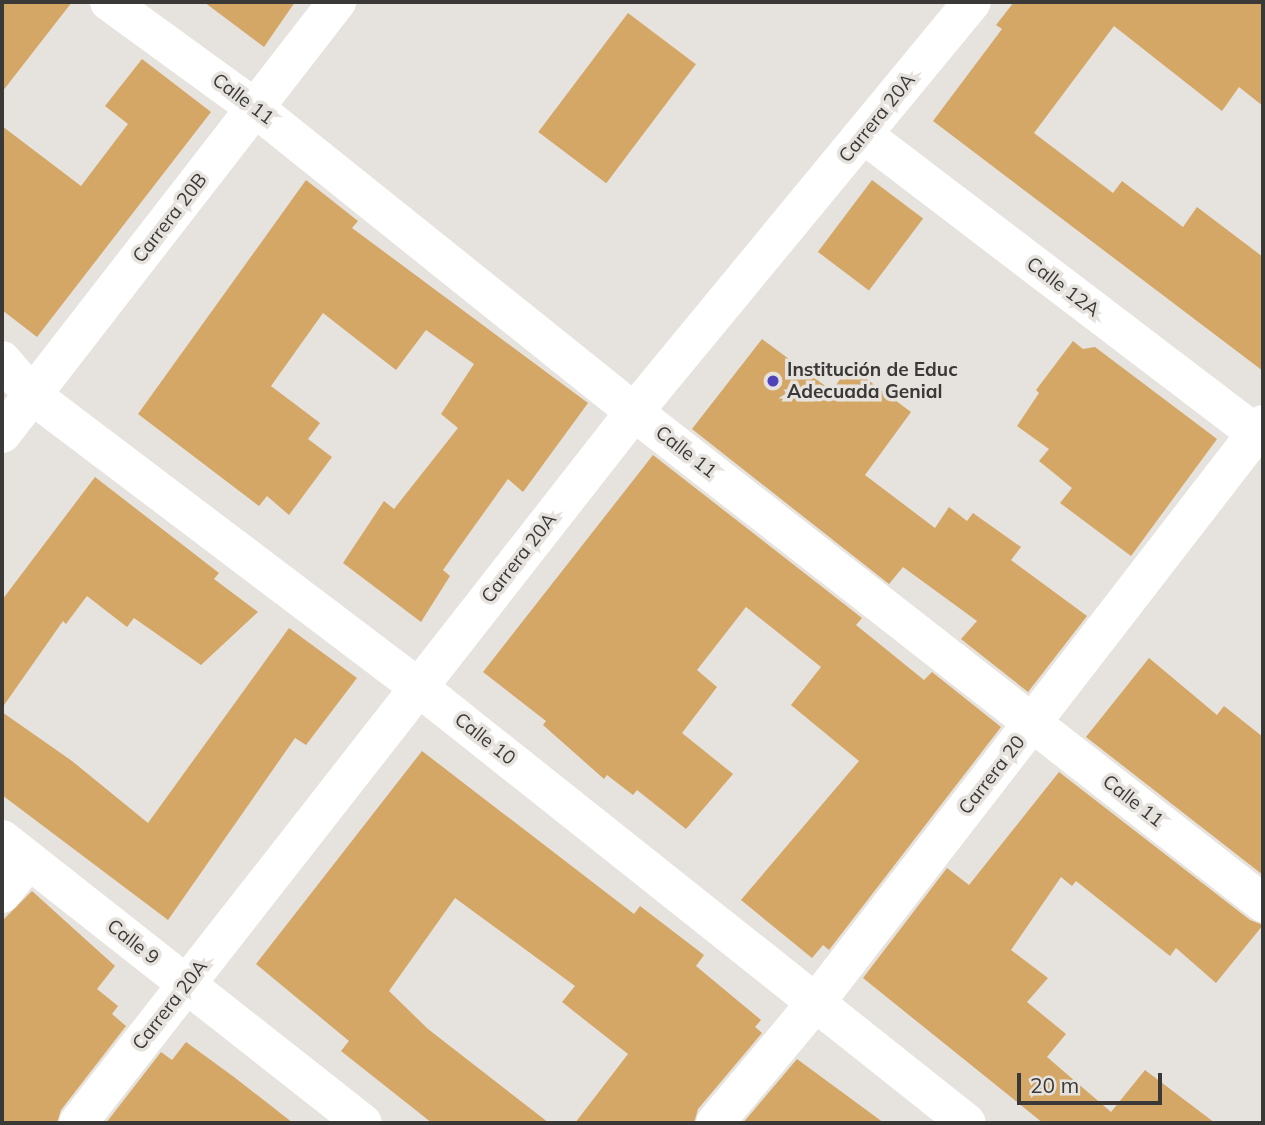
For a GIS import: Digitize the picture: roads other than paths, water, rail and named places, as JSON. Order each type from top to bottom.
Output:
[{"type":"street","name":"Calle 11","points":[[109,2],[256,108],[634,412],[1263,903]]},
{"type":"street","name":"Carrera 20B","points":[[2,434],[337,2]]},
{"type":"street","name":"Carrera 20A","points":[[78,1123],[634,412],[972,2]]},
{"type":"street","name":"Calle 12A","points":[[863,135],[1261,432]]},
{"type":"street","name":"Calle 10","points":[[2,360],[32,395],[418,686],[967,1123]]},
{"type":"street","name":"Carrera 20","points":[[715,1123],[817,1002],[1261,432]]},
{"type":"street","name":"Calle 9","points":[[15,850],[362,1123]]},
{"type":"street","points":[[2,894],[15,850]]},
{"type":"place","name":"Institución de Educ Adecuada Genial","points":[[773,381]]}]
